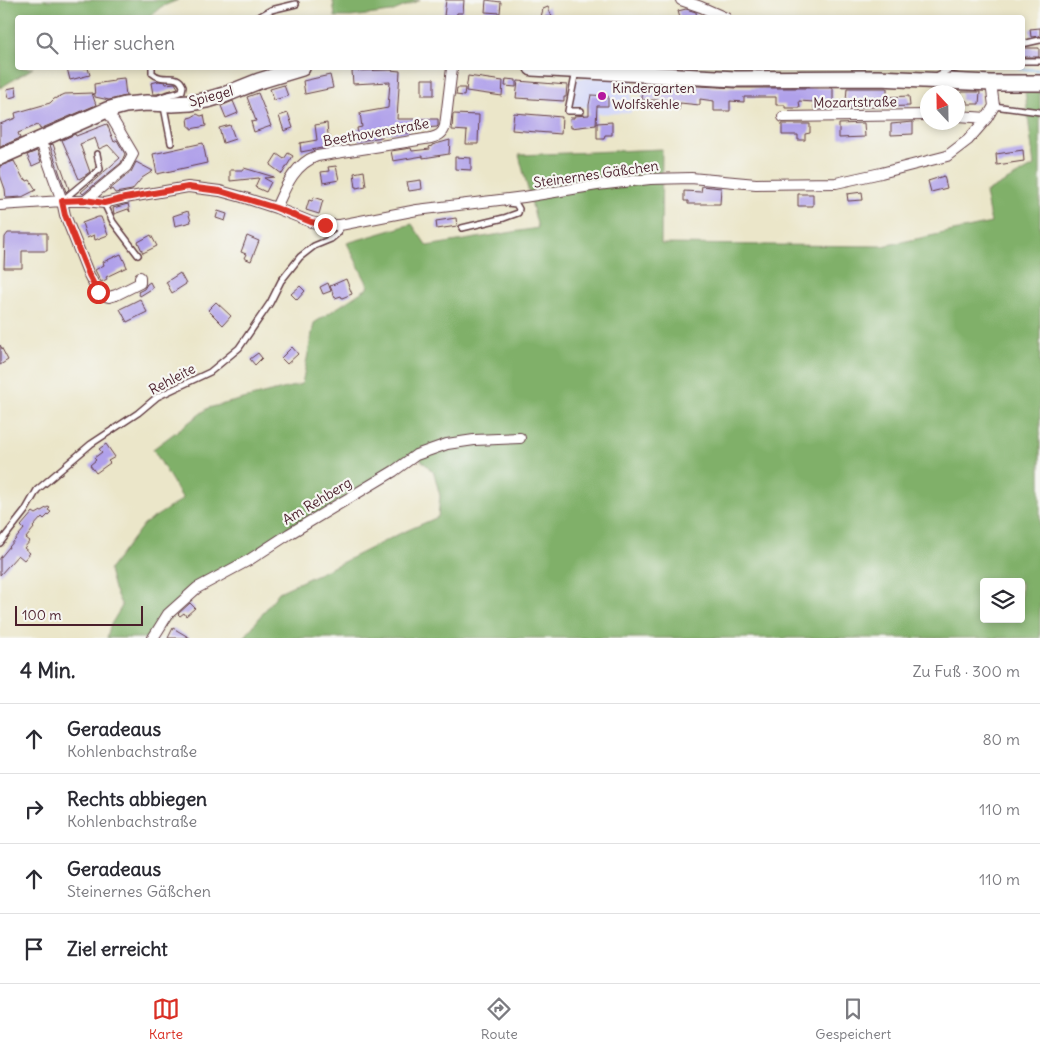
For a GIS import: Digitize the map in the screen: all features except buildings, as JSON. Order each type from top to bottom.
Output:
[{"type":"street","points":[[681,0],[719,15]]},
{"type":"street","name":"Spiegel","points":[[0,157],[107,110],[126,105],[191,103],[207,100],[295,70]]},
{"type":"street","name":"Beethovenstraße","points":[[276,208],[288,181],[309,158],[431,138],[444,131],[452,70]]},
{"type":"street","points":[[576,70],[736,79],[812,73],[991,83],[1040,83]]},
{"type":"street","points":[[965,116],[987,118],[994,106],[991,83]]},
{"type":"street","points":[[85,200],[126,167],[133,154],[107,110]]},
{"type":"street","name":"Mozartstraße","points":[[783,117],[920,115]]},
{"type":"street","name":"Steinernes Gäßchen","points":[[104,203],[188,187],[220,191],[276,208],[311,222],[325,225],[340,225],[418,210],[524,198],[650,178],[691,178],[756,184],[836,183],[947,156],[968,140],[987,118]]},
{"type":"street","points":[[40,139],[62,201],[65,215],[89,275],[98,292],[103,295],[116,296],[140,283],[140,277]]},
{"type":"street","points":[[0,205],[85,200],[104,203]]},
{"type":"street","name":"Am Rehberg","points":[[153,638],[168,614],[197,588],[249,560],[288,534],[394,471],[416,455],[447,444],[474,440],[520,438]]},
{"type":"lane","points":[[262,15],[271,10],[296,4]]},
{"type":"lane","points":[[1025,43],[1040,40]]},
{"type":"lane","points":[[1025,62],[1040,61]]},
{"type":"lane","name":"Spiegel","points":[[147,103],[161,96],[178,93],[182,91],[183,86],[178,78],[156,77],[152,70]]},
{"type":"lane","points":[[576,70],[568,111],[582,111]]},
{"type":"lane","points":[[929,80],[948,70]]},
{"type":"lane","points":[[163,104],[171,143]]},
{"type":"lane","points":[[994,106],[1040,112]]},
{"type":"lane","points":[[62,201],[100,169],[97,154]]},
{"type":"lane","points":[[462,228],[504,218],[518,212],[519,209],[516,204],[499,200]]},
{"type":"lane","points":[[104,203],[113,222],[138,255]]},
{"type":"lane","name":"Rehleite","points":[[0,543],[25,511],[37,490],[91,444],[138,413],[158,397],[210,372],[239,348],[270,303],[281,282],[300,257],[314,246],[331,239],[338,233],[340,225]]},
{"type":"shaded area","name":"Kindergarten Wolfskehle","points":[[577,78],[632,78],[631,113],[587,114],[587,107],[571,106]]},
{"type":"green space","points":[[0,0],[178,0],[161,7],[151,15],[15,15],[15,70],[30,70],[0,88]]},
{"type":"green space","points":[[333,0],[420,0],[391,12],[367,15],[335,15]]},
{"type":"green space","points":[[1025,92],[1040,92],[1040,638],[244,638],[279,592],[438,517],[440,496],[434,473],[416,455],[197,588],[153,638],[107,638],[110,626],[122,606],[114,589],[109,570],[144,524],[183,499],[153,449],[208,408],[302,384],[314,323],[369,287],[347,243],[412,224],[427,246],[538,228],[519,155],[662,149],[661,244],[883,246],[991,223],[985,193],[1034,166]]},
{"type":"waterway","points":[[1025,69],[1040,70]]},
{"type":"place","name":"Kindergarten Wolfskehle","points":[[602,96]]},
{"type":"route","points":[[98,292],[89,275],[65,215],[62,201],[85,200],[104,203],[188,187],[220,191],[325,225]]}]
